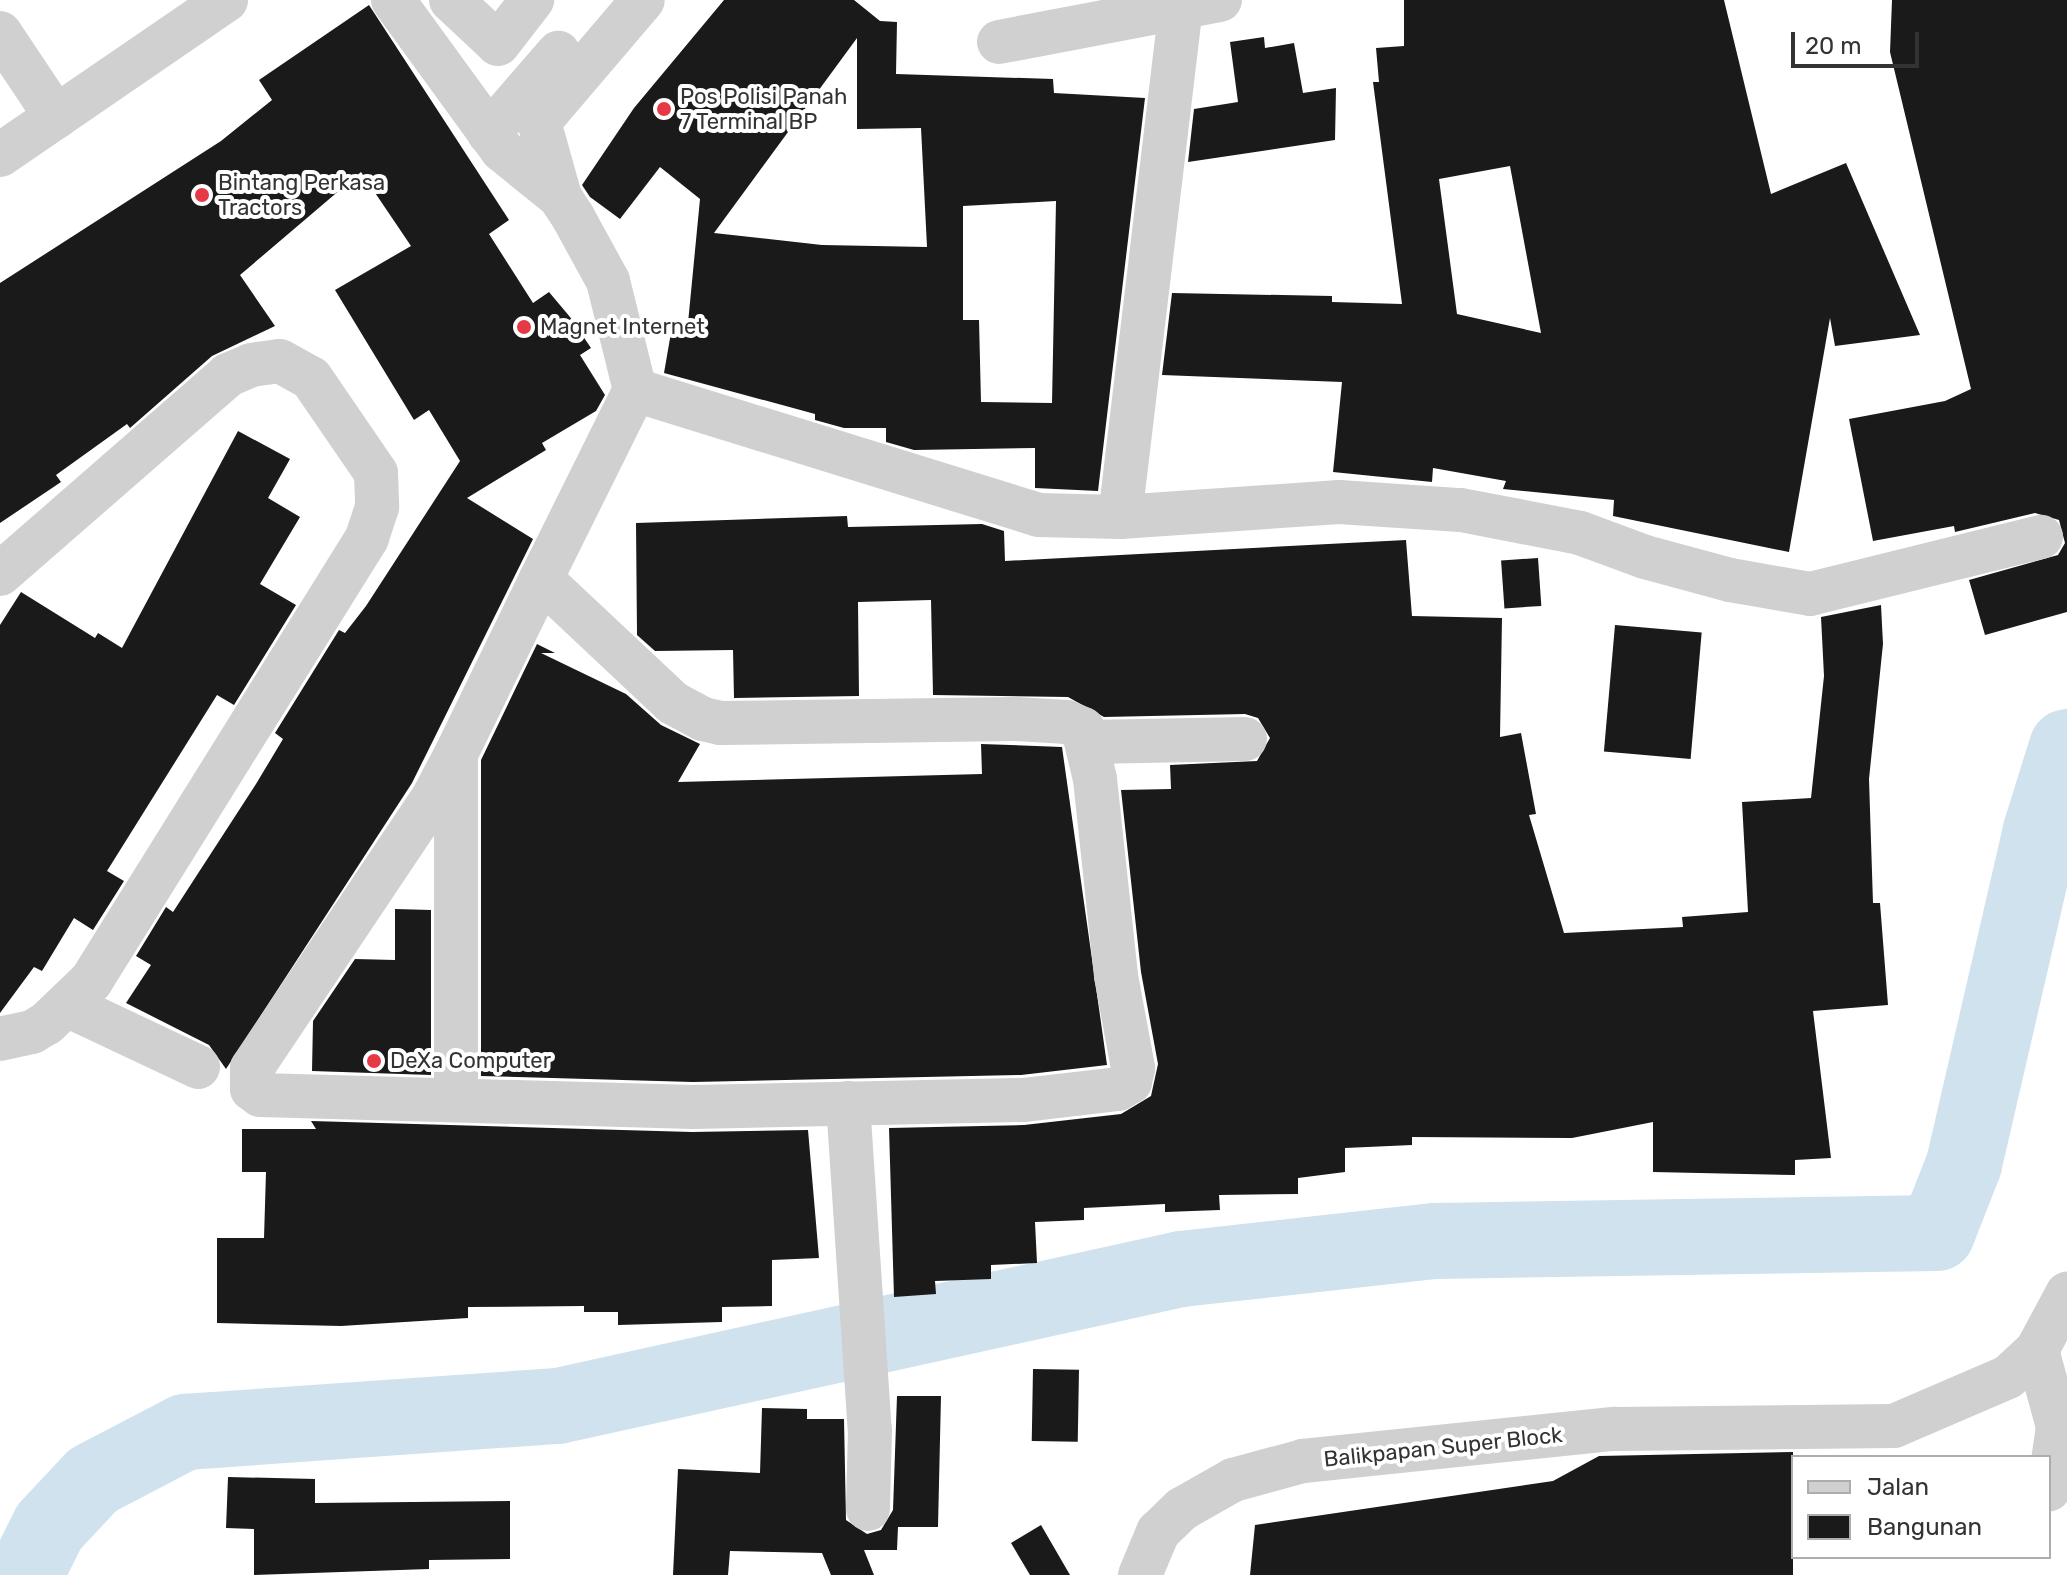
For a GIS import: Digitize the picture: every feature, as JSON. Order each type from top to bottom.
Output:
[{"type":"street","points":[[0,155],[226,0]]},
{"type":"street","points":[[393,0],[489,133],[560,197]]},
{"type":"street","points":[[451,0],[498,44],[532,0]]},
{"type":"street","points":[[489,133],[604,0]]},
{"type":"street","points":[[541,579],[673,703],[703,719],[721,723],[1058,721],[1083,729],[1090,742],[1116,976],[1133,1068],[1130,1082],[1118,1089],[1023,1100],[693,1107],[260,1095],[252,1089],[250,1075],[434,796],[456,754],[541,579],[635,390],[608,281],[560,197],[539,122],[643,0]]},
{"type":"street","points":[[999,42],[1200,3],[1120,517]]},
{"type":"street","points":[[5,52],[56,117]]},
{"type":"street","points":[[0,574],[228,375],[251,365],[280,361],[311,378],[376,473],[377,507],[367,538],[91,981],[67,1005],[32,1032],[0,1039]]},
{"type":"street","points":[[635,390],[845,452],[1003,507],[1074,518],[1288,503],[1461,510],[1580,533],[1645,557],[1730,580],[1810,594],[2041,537]]},
{"type":"street","points":[[1090,742],[1245,739]]},
{"type":"street","points":[[456,754],[456,1100]]},
{"type":"street","points":[[67,1005],[198,1067]]},
{"type":"street","points":[[848,1103],[864,1299],[870,1430],[868,1509]]},
{"type":"street","name":"Balikpapan Super Block","points":[[1140,1575],[1158,1532],[1195,1500],[1233,1480],[1303,1461],[1615,1429],[1803,1440],[1894,1426],[1989,1389],[2037,1350],[2067,1294]]},
{"type":"street","points":[[2037,1350],[2058,1427],[2051,1475]]},
{"type":"building","points":[[724,0],[854,0],[880,21],[897,22],[896,74],[1053,79],[1054,93],[1145,98],[1098,491],[1035,488],[1035,448],[914,450],[886,442],[886,428],[844,428],[815,420],[815,414],[664,373],[673,321],[688,323],[700,199],[660,167],[620,219],[590,197],[582,185],[634,108]],"holes":[[[857,38],[857,129],[921,128],[927,247],[822,245],[714,233]],[[1056,201],[1052,403],[981,402],[979,320],[963,320],[963,206]]]},
{"type":"building","points":[[1404,0],[1724,0],[1771,194],[1846,163],[1920,335],[1835,346],[1830,318],[1789,552],[1613,516],[1614,500],[1503,489],[1506,481],[1433,468],[1432,482],[1333,472],[1342,382],[1162,375],[1172,293],[1332,296],[1332,302],[1402,304],[1373,82],[1379,82],[1376,48],[1404,46]],"holes":[[[1510,166],[1541,333],[1457,314],[1439,179]]]},
{"type":"building","points":[[1892,0],[2067,0],[2067,612],[1985,635],[1969,580],[2058,555],[2065,543],[2059,520],[2035,513],[1955,532],[1954,526],[1873,541],[1849,419],[1945,401],[1971,389],[1890,52]]},
{"type":"building","points":[[369,5],[509,220],[489,234],[533,303],[549,292],[570,317],[591,348],[580,355],[605,395],[596,411],[542,443],[546,450],[467,498],[533,539],[412,783],[226,1069],[209,1045],[126,1003],[151,965],[136,956],[166,907],[173,912],[256,784],[283,739],[275,733],[339,630],[345,633],[366,606],[460,461],[429,410],[414,420],[335,290],[411,246],[361,172],[240,275],[275,326],[212,356],[130,428],[127,424],[56,475],[61,482],[0,523],[0,283],[221,141],[272,100],[259,80]]},
{"type":"building","points":[[1264,37],[1265,48],[1294,43],[1303,93],[1336,88],[1335,140],[1188,162],[1194,109],[1238,102],[1230,42]]},
{"type":"building","points":[[238,431],[290,459],[268,498],[300,517],[260,584],[296,605],[234,705],[217,695],[107,871],[124,881],[93,930],[74,918],[42,971],[34,967],[0,1013],[0,625],[21,592],[95,638],[98,633],[122,648]]},
{"type":"building","points":[[847,516],[848,527],[982,524],[1004,531],[1005,561],[1406,540],[1412,616],[1502,618],[1500,737],[1521,733],[1536,814],[1529,815],[1564,933],[1683,927],[1682,917],[1748,912],[1742,802],[1811,798],[1824,676],[1821,617],[1881,605],[1883,644],[1869,779],[1873,903],[1880,903],[1888,1005],[1813,1011],[1831,1158],[1795,1160],[1795,1175],[1653,1172],[1653,1122],[1572,1138],[1412,1137],[1412,1145],[1345,1148],[1345,1172],[1298,1178],[1298,1194],[1219,1195],[1220,1210],[1165,1212],[1165,1204],[1084,1208],[1084,1220],[1035,1222],[1037,1263],[991,1265],[991,1279],[935,1281],[936,1294],[894,1297],[889,1128],[1024,1125],[1121,1114],[1151,1096],[1158,1064],[1141,972],[1121,790],[1171,789],[1170,765],[1257,761],[1270,738],[1258,718],[1245,714],[1104,717],[1068,697],[933,695],[931,600],[858,602],[859,696],[734,698],[733,650],[655,651],[637,635],[636,523]]},
{"type":"building","points":[[1538,558],[1541,606],[1504,608],[1501,561]]},
{"type":"building","points":[[1615,625],[1702,633],[1691,759],[1604,752]]},
{"type":"building","points":[[537,644],[555,653],[541,653],[626,694],[661,725],[700,744],[678,782],[982,774],[981,744],[1062,747],[1107,1065],[1021,1075],[693,1082],[481,1076],[481,760]]},
{"type":"building","points":[[395,909],[431,910],[431,1075],[312,1071],[313,1021],[355,959],[395,960]]},
{"type":"building","points":[[311,1121],[692,1132],[808,1130],[819,1258],[772,1260],[772,1306],[722,1307],[722,1322],[618,1325],[618,1312],[584,1312],[584,1306],[468,1307],[468,1318],[341,1326],[217,1323],[217,1238],[264,1238],[266,1172],[242,1172],[242,1129],[316,1129]]},
{"type":"building","points":[[1033,1369],[1079,1370],[1078,1442],[1032,1441]]},
{"type":"building","points":[[897,1396],[941,1396],[938,1527],[898,1527],[897,1550],[864,1550],[874,1575],[831,1575],[822,1553],[730,1551],[728,1575],[673,1575],[678,1469],[760,1473],[762,1408],[807,1409],[807,1419],[844,1419],[846,1520],[867,1534],[881,1530],[893,1510]]},
{"type":"building","points":[[1793,1452],[1793,1575],[1250,1575],[1255,1525],[1553,1481],[1599,1456]]},
{"type":"building","points":[[228,1477],[315,1479],[315,1503],[510,1501],[510,1559],[429,1560],[429,1569],[254,1575],[254,1529],[226,1528]]},
{"type":"building","points":[[1041,1525],[1070,1575],[1030,1575],[1011,1543]]},
{"type":"waterway","points":[[25,1575],[49,1527],[93,1480],[185,1432],[558,1406],[1181,1269],[1436,1241],[1937,1233],[1964,1164],[2041,830],[2067,747]]},
{"type":"place","name":"Pos Polisi Panah 7 Terminal BP","points":[[664,109]]},
{"type":"place","name":"Bintang Perkasa Tractors","points":[[202,195]]},
{"type":"place","name":"Magnet Internet","points":[[524,327]]},
{"type":"place","name":"DeXa Computer","points":[[374,1061]]}]
